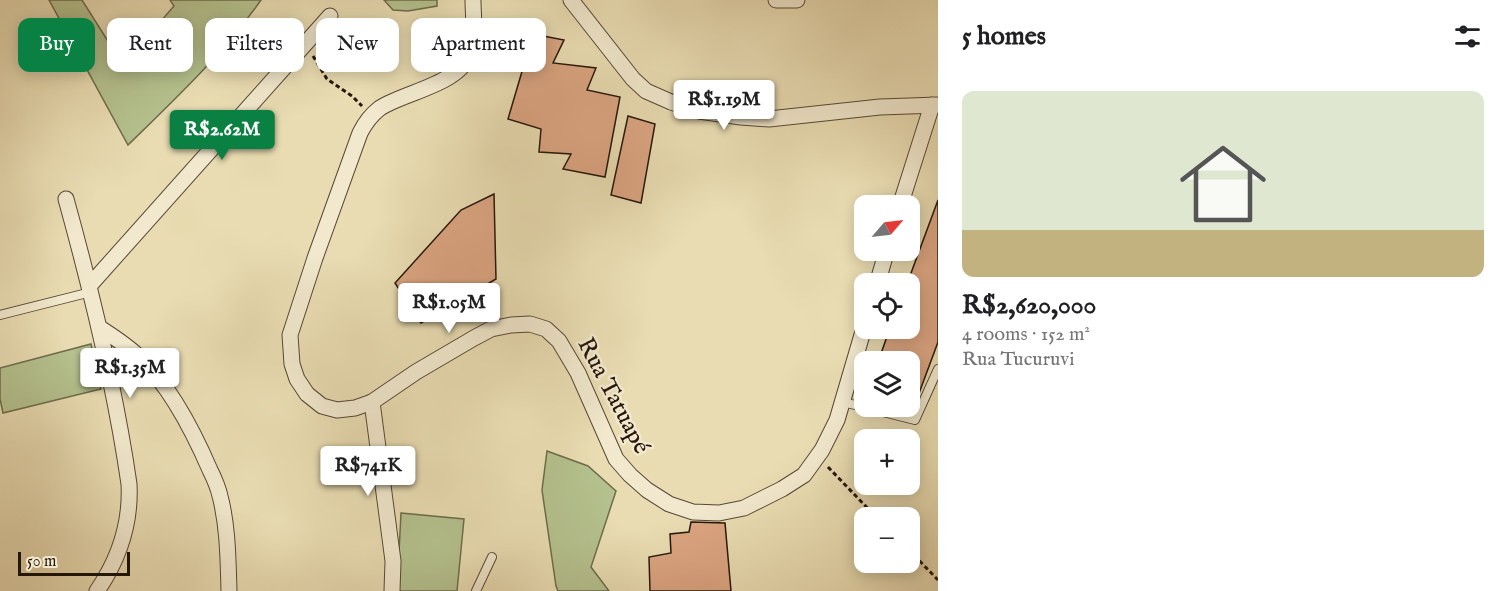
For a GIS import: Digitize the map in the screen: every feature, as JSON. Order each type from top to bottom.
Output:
[{"type":"street","name":"Rua Tatuapé","points":[[473,0],[474,32],[472,49],[467,62],[457,72],[381,108],[368,119],[360,133],[290,335],[292,364],[297,379],[307,394],[322,406],[337,410],[355,408],[372,402],[417,372],[491,329],[511,324],[530,324],[546,329],[560,341],[578,373],[616,459],[630,476],[669,504],[693,513],[719,513],[744,508],[804,475],[818,457],[837,420],[861,339]]},
{"type":"street","points":[[571,0],[633,79],[646,91],[699,111],[770,119],[880,107],[935,105],[904,195]]},
{"type":"street","points":[[776,0],[797,0]]},
{"type":"street","points":[[304,45],[330,16]]},
{"type":"street","points":[[90,288],[280,72]]},
{"type":"street","points":[[66,199],[100,328],[129,484],[130,501],[126,525],[116,557],[97,591]]},
{"type":"street","points":[[100,328],[123,343],[157,377],[200,446],[220,493],[226,525],[229,591]]},
{"type":"street","points":[[372,402],[393,561],[392,591]]},
{"type":"lane","points":[[0,315],[90,288]]},
{"type":"lane","points":[[843,402],[915,420],[938,369]]},
{"type":"lane","points":[[476,591],[492,557]]},
{"type":"path","points":[[304,47],[315,58],[327,79],[352,96],[372,115]]},
{"type":"path","points":[[818,457],[866,507]]},
{"type":"path","points":[[920,561],[938,580]]},
{"type":"green space","points":[[49,0],[82,0],[93,18],[59,18]]},
{"type":"green space","points":[[170,0],[261,0],[248,18],[205,18],[205,68],[128,145],[88,72],[95,72],[95,21],[107,40],[107,72],[193,72],[193,18],[164,18],[174,6]]},
{"type":"green space","points":[[384,0],[437,0],[437,6],[408,11],[393,10]]},
{"type":"green space","points":[[91,344],[101,389],[3,413],[0,399],[0,368]]},
{"type":"green space","points":[[547,451],[588,466],[616,491],[591,567],[609,591],[558,591],[542,490]]},
{"type":"green space","points":[[401,513],[464,519],[457,591],[397,591]]},
{"type":"building","points":[[546,37],[564,40],[553,63],[596,68],[587,90],[620,97],[605,177],[563,169],[571,154],[539,152],[541,129],[508,119],[522,72],[546,72]]},
{"type":"building","points":[[628,116],[655,124],[641,203],[611,195]]},
{"type":"building","points":[[494,194],[496,279],[421,323],[395,283],[461,210]]},
{"type":"building","points":[[938,200],[938,342],[920,391],[920,351],[882,351],[886,339],[920,339],[920,273],[911,273],[915,261],[920,261],[920,249]]},
{"type":"building","points":[[691,522],[725,523],[731,591],[650,591],[649,557],[671,553],[670,534],[689,532]]}]
